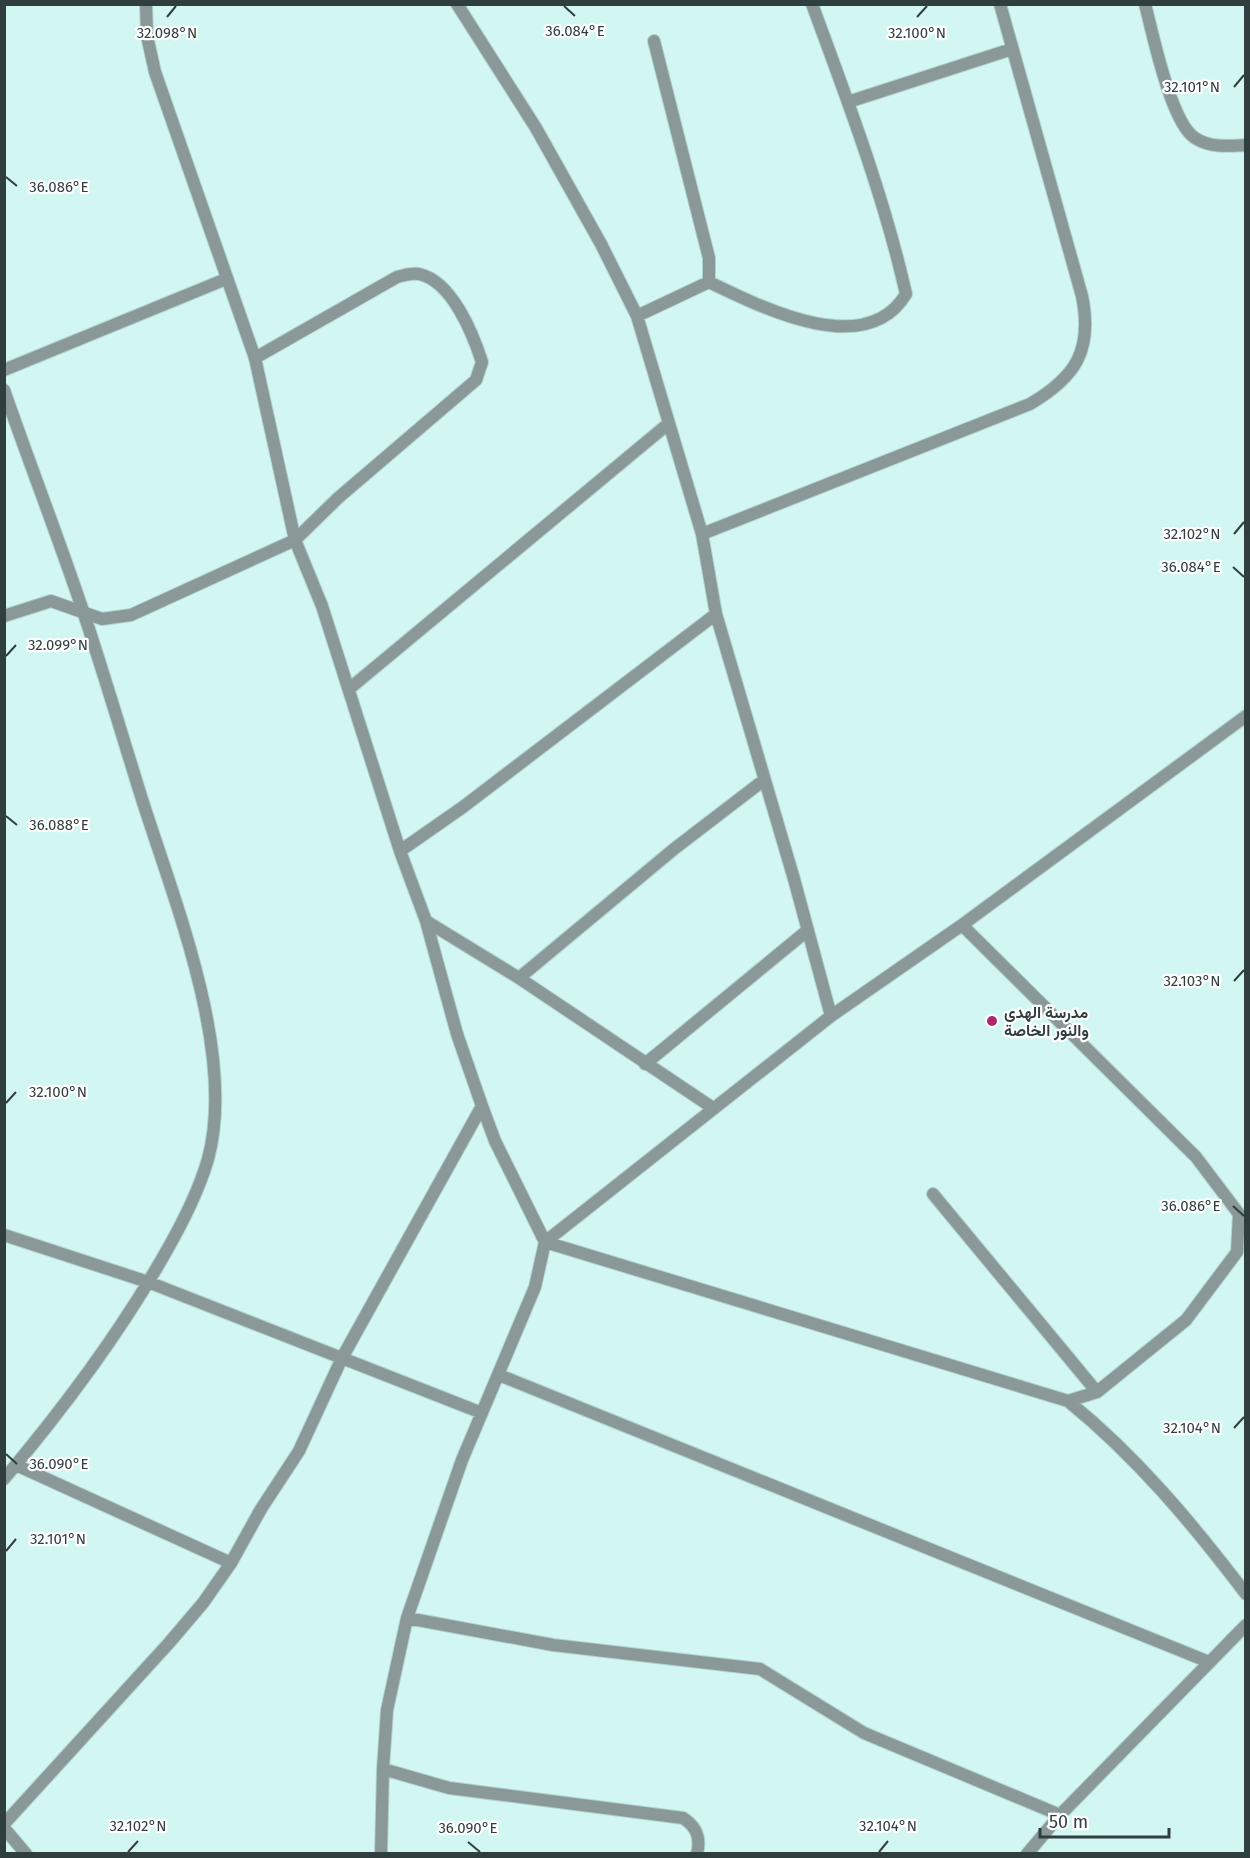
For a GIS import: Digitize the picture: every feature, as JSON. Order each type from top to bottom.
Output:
[{"type":"street","points":[[146,4],[147,36],[154,72],[255,358],[295,540],[322,606],[400,851],[426,921],[458,1034],[482,1106],[500,1150],[545,1242],[535,1287],[434,1535],[407,1618],[387,1710],[381,1854]]},
{"type":"street","points":[[457,4],[536,128],[637,316],[656,373],[702,534],[717,614],[831,1016]]},
{"type":"street","points":[[709,282],[758,305],[827,326],[865,326],[897,309],[906,294],[848,102],[812,4]]},
{"type":"street","points":[[702,534],[1030,404],[1055,390],[1069,375],[1078,360],[1085,340],[1086,318],[1056,198],[1000,4]]},
{"type":"street","points":[[1145,4],[1174,109],[1184,127],[1195,138],[1211,145],[1245,145]]},
{"type":"street","points":[[654,41],[709,258],[709,282]]},
{"type":"street","points":[[848,102],[1012,49]]},
{"type":"street","points":[[4,616],[51,601],[102,619],[131,615],[295,540],[338,498],[476,380],[482,362],[461,312],[444,290],[429,278],[418,274],[397,277],[255,358]]},
{"type":"street","points":[[4,370],[226,279]]},
{"type":"street","points":[[637,316],[709,282]]},
{"type":"street","points":[[4,390],[84,614],[203,995],[211,1039],[213,1125],[208,1159],[180,1227],[129,1315],[68,1400],[4,1479]]},
{"type":"street","points":[[349,689],[669,423]]},
{"type":"street","points":[[400,851],[472,800],[717,614]]},
{"type":"street","points":[[545,1242],[831,1016],[962,925],[1245,716]]},
{"type":"street","points":[[519,978],[647,871],[764,780]]},
{"type":"street","points":[[426,921],[519,978],[713,1108]]},
{"type":"street","points":[[962,925],[1196,1157],[1239,1214],[1237,1252],[1186,1320],[1097,1392],[1068,1401]]},
{"type":"street","points":[[645,1064],[808,930]]},
{"type":"street","points":[[26,1854],[4,1826],[169,1643],[203,1603],[231,1563],[261,1509],[299,1451],[342,1358],[482,1106]]},
{"type":"street","points":[[933,1194],[1097,1392]]},
{"type":"street","points":[[4,1235],[148,1282],[482,1413]]},
{"type":"street","points":[[545,1242],[1068,1401],[1137,1462],[1188,1520],[1245,1594]]},
{"type":"street","points":[[499,1376],[1209,1662]]},
{"type":"street","points":[[16,1465],[231,1563]]},
{"type":"street","points":[[407,1618],[553,1645],[760,1669],[864,1733],[1060,1815]]},
{"type":"street","points":[[1027,1854],[1060,1815],[1245,1625]]},
{"type":"street","points":[[383,1769],[449,1788],[683,1818],[694,1826],[698,1833],[700,1844],[697,1854]]},
{"type":"place","name":"مدرسة الهدى والنور الخاصة","points":[[992,1021]]}]
